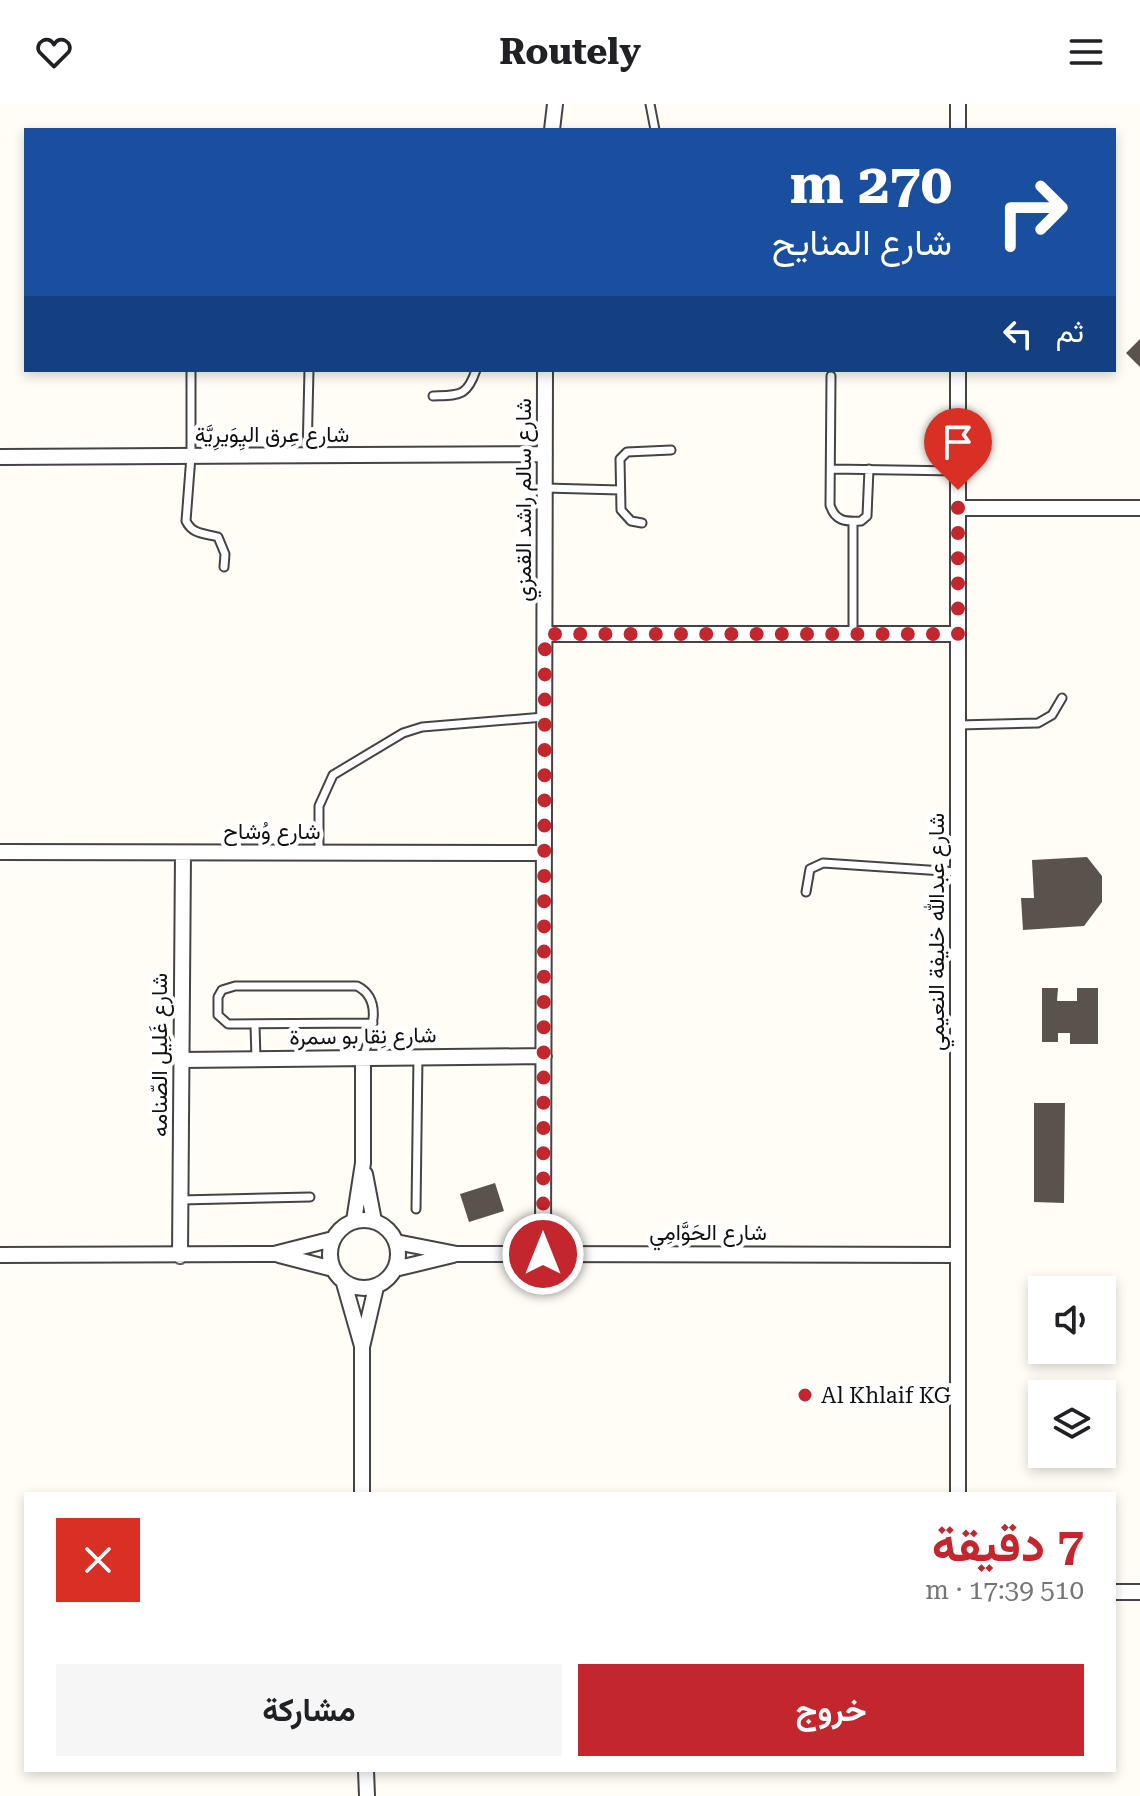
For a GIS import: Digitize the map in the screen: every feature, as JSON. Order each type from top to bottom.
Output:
[{"type":"street","points":[[552,128],[555,104]]},
{"type":"street","points":[[958,104],[958,128]]},
{"type":"street","name":"شارع سالم راشد القمزي","points":[[543,1254],[545,372]]},
{"type":"street","name":"شارع عبدالله خليفة النعيمي","points":[[958,372],[958,1492]]},
{"type":"street","name":"شارع عِرق اليِوَيرِيَّة","points":[[0,457],[545,454]]},
{"type":"street","points":[[958,508],[1140,508]]},
{"type":"street","points":[[545,634],[958,634]]},
{"type":"street","name":"شارع وُشاح","points":[[0,852],[544,853]]},
{"type":"street","name":"شارع غَلِيل الصّنامه","points":[[180,1256],[183,854]]},
{"type":"street","name":"شارع نِقا بو سمرة","points":[[181,1060],[544,1056]]},
{"type":"street","points":[[354,1221],[363,1163],[363,1058]]},
{"type":"street","points":[[363,1163],[374,1221]]},
{"type":"street","points":[[344,1283],[354,1288],[376,1287],[384,1283],[395,1269],[399,1256],[396,1242],[388,1229],[374,1221],[354,1221],[341,1228],[333,1239],[330,1259],[333,1269],[344,1283],[362,1347]]},
{"type":"street","points":[[0,1255],[274,1254],[333,1239]]},
{"type":"street","name":"شارع الحَوَّامِي","points":[[396,1242],[457,1254],[958,1255]]},
{"type":"street","points":[[274,1254],[333,1269]]},
{"type":"street","name":"شارع الحَوَّامِي","points":[[395,1269],[457,1254]]},
{"type":"street","points":[[362,1492],[362,1347],[376,1287]]},
{"type":"street","points":[[1116,1592],[1140,1592]]},
{"type":"street","points":[[366,1772],[367,1796]]},
{"type":"lane","points":[[650,104],[655,128]]},
{"type":"lane","points":[[191,372],[191,456],[186,521],[190,529],[197,533],[218,537],[225,554],[224,567]]},
{"type":"lane","points":[[307,457],[309,372]]},
{"type":"lane","points":[[433,396],[460,395],[472,384],[475,372]]},
{"type":"lane","points":[[831,376],[830,505],[833,515],[840,520],[861,521],[867,516],[869,469]]},
{"type":"lane","points":[[642,523],[625,518],[621,510],[620,459],[627,452],[671,450]]},
{"type":"lane","points":[[832,469],[958,471]]},
{"type":"lane","points":[[545,488],[620,490]]},
{"type":"lane","points":[[853,522],[853,634]]},
{"type":"lane","points":[[958,725],[1038,723],[1052,715],[1062,698]]},
{"type":"lane","points":[[319,853],[319,806],[333,775],[403,733],[422,727],[544,717]]},
{"type":"lane","points":[[806,892],[810,869],[823,863],[958,872]]},
{"type":"lane","points":[[363,1058],[373,1023],[371,998],[366,990],[357,986],[235,986],[222,990],[218,997],[218,1015],[222,1021],[236,1026],[373,1023]]},
{"type":"lane","points":[[255,1025],[256,1059]]},
{"type":"lane","points":[[416,1209],[418,1057]]},
{"type":"lane","points":[[180,1200],[310,1197]]},
{"type":"building","points":[[1140,339],[1140,367],[1126,353]]},
{"type":"building","points":[[1087,857],[1102,876],[1102,902],[1084,926],[1023,930],[1021,898],[1034,898],[1032,860]]},
{"type":"building","points":[[1042,988],[1058,988],[1057,1001],[1077,1001],[1077,988],[1098,988],[1098,1044],[1070,1044],[1070,1033],[1058,1033],[1058,1042],[1042,1042]]},
{"type":"building","points":[[1034,1103],[1065,1103],[1064,1203],[1034,1202]]},
{"type":"building","points":[[495,1183],[504,1211],[469,1222],[460,1194]]},
{"type":"place","name":"Al Khlaif KG","points":[[805,1395]]},
{"type":"route","points":[[543,1254],[545,634],[958,634],[958,490]]}]
